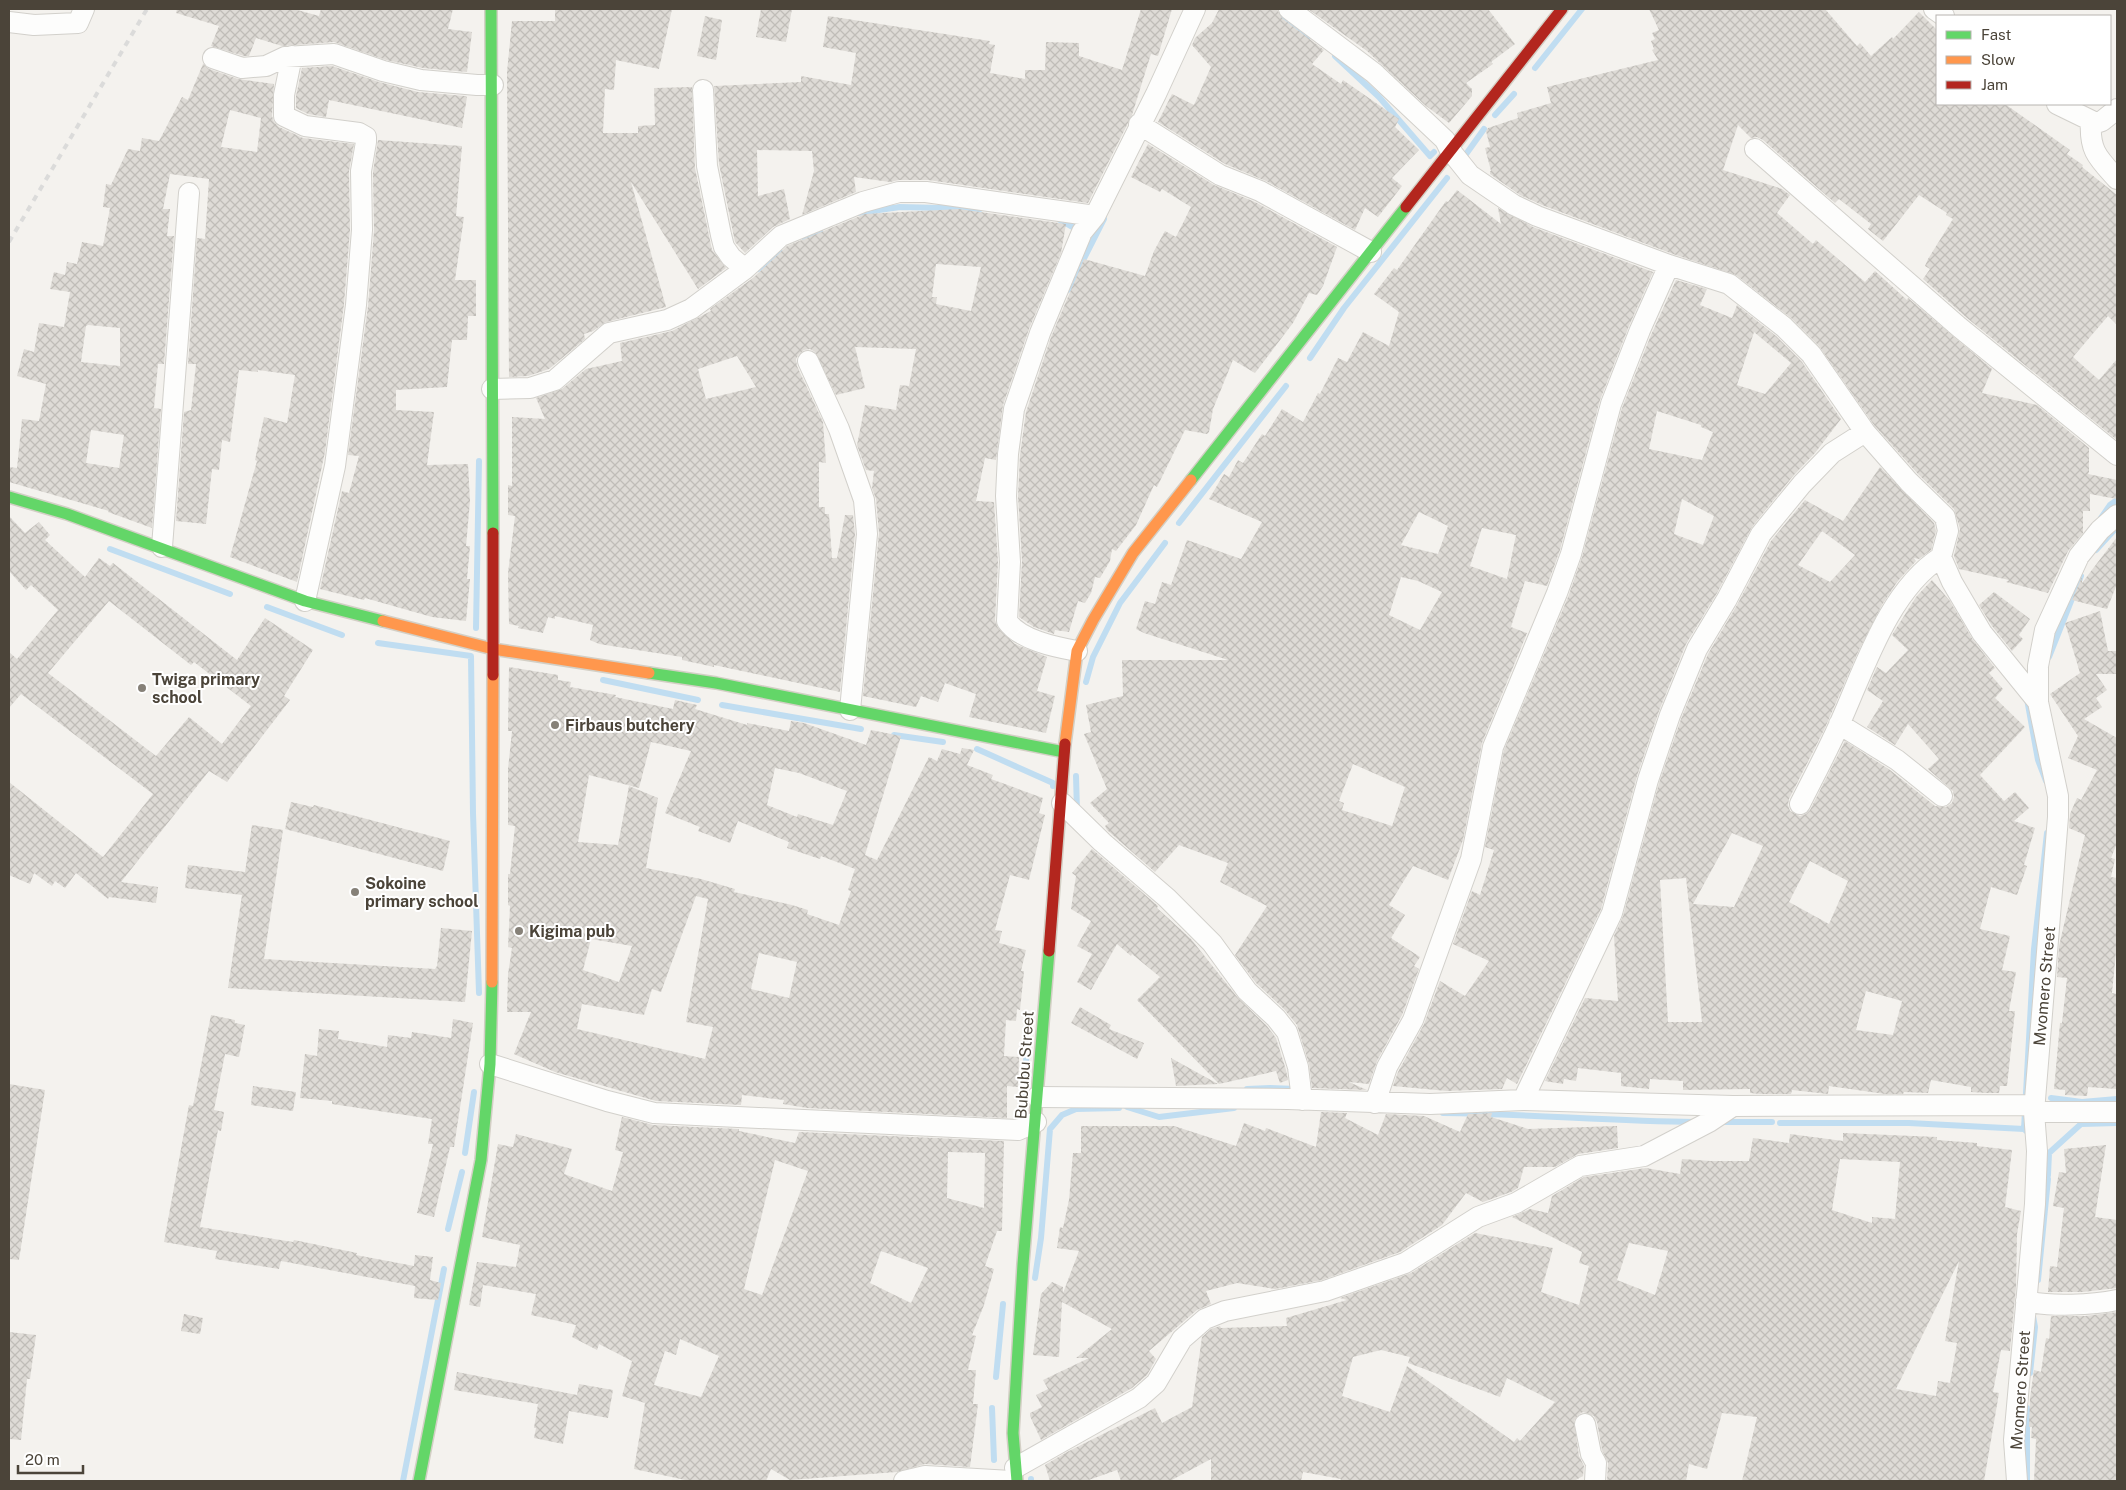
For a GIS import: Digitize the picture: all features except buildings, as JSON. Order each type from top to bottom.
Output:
[{"type":"street","points":[[9,22],[34,25],[78,23],[84,9]]},
{"type":"street","points":[[419,1481],[482,1160],[490,1064],[494,649],[492,389],[493,85],[491,9]]},
{"type":"street","points":[[1077,651],[1047,645],[1012,629],[1007,621],[1010,562],[1006,496],[1008,454],[1014,409],[1040,333],[1082,232],[1095,216],[1139,124],[1156,94],[1195,9]]},
{"type":"street","points":[[1289,9],[1374,73],[1445,140],[1450,150],[1470,175],[1514,205],[1537,216],[1669,265],[1729,284],[1784,327],[1811,354],[1865,432],[1909,482],[1944,517],[1948,531],[1941,557],[1920,574],[1897,604],[1874,643],[1839,724],[1800,804]]},
{"type":"street","name":"Bububu Street","points":[[1014,1477],[1017,1352],[1062,804],[1064,752],[1077,651],[1133,552],[1562,9]]},
{"type":"street","points":[[213,58],[242,68],[266,66],[285,56],[334,54],[383,71],[421,80],[493,85]]},
{"type":"street","points":[[292,56],[284,95],[284,116],[305,126],[359,133],[366,137],[361,171],[362,230],[356,305],[335,466],[304,601]]},
{"type":"street","points":[[703,90],[707,166],[721,235],[724,247],[744,269]]},
{"type":"street","points":[[2059,105],[2096,123],[2102,121],[2117,109]]},
{"type":"street","points":[[2091,121],[2090,139],[2098,158],[2117,179]]},
{"type":"street","points":[[1139,124],[1220,175],[1260,191],[1370,252]]},
{"type":"street","points":[[1755,149],[1959,327],[2117,455]]},
{"type":"street","points":[[492,389],[530,388],[555,380],[609,333],[667,320],[691,309],[744,269],[781,236],[863,202],[899,192],[926,192],[1095,216]]},
{"type":"street","points":[[162,547],[189,193]]},
{"type":"street","points":[[1375,1103],[1387,1067],[1413,1020],[1471,859],[1492,747],[1557,593],[1571,554],[1611,404],[1640,330],[1669,265]]},
{"type":"street","points":[[808,361],[839,429],[864,500],[866,534],[850,710]]},
{"type":"street","points":[[1523,1100],[1612,913],[1648,780],[1670,715],[1697,650],[1727,599],[1761,534],[1771,521],[1802,484],[1832,453],[1865,432]]},
{"type":"street","points":[[9,497],[66,514],[162,547],[304,601],[494,649],[716,683],[1064,752]]},
{"type":"street","name":"Mvomero Street","points":[[2017,1481],[2014,1440],[2036,1186],[2037,1151],[2034,1108],[2058,817],[2055,781],[2038,702],[2038,666],[2045,630],[2079,556],[2100,530],[2117,515]]},
{"type":"street","points":[[1941,557],[1952,582],[1982,634],[2038,702]]},
{"type":"street","points":[[1839,724],[1897,760],[1942,796]]},
{"type":"street","points":[[1062,804],[1102,842],[1174,904],[1212,943],[1247,991],[1276,1018],[1287,1032],[1298,1067],[1302,1100]]},
{"type":"street","points":[[490,1064],[607,1101],[654,1113],[1018,1130],[1036,1122]]},
{"type":"street","points":[[1037,1097],[1302,1100],[1430,1104],[1523,1100],[1733,1106],[2034,1108],[2117,1112]]},
{"type":"street","points":[[904,1481],[925,1476],[1014,1477],[1139,1398],[1156,1383],[1182,1339],[1205,1319],[1225,1311],[1325,1291],[1405,1264],[1478,1217],[1516,1203],[1580,1166],[1644,1156],[1709,1122],[1733,1106]]},
{"type":"street","points":[[2026,1301],[2035,1304],[2081,1304],[2117,1300]]},
{"type":"street","points":[[1585,1424],[1591,1454],[1596,1463],[1595,1481]]},
{"type":"waterway","points":[[1266,9],[1309,36]]},
{"type":"waterway","points":[[1535,68],[1582,9]]},
{"type":"waterway","points":[[1335,56],[1379,97],[1430,156],[1434,152]]},
{"type":"waterway","points":[[1495,115],[1514,94]]},
{"type":"waterway","points":[[1464,157],[1484,129]]},
{"type":"waterway","points":[[1310,358],[1344,308],[1447,178]]},
{"type":"waterway","points":[[858,213],[900,207],[980,209]]},
{"type":"waterway","points":[[1068,290],[1104,219]]},
{"type":"waterway","points":[[1060,220],[1080,231]]},
{"type":"waterway","points":[[805,240],[820,231]]},
{"type":"waterway","points":[[758,269],[781,253]]},
{"type":"waterway","points":[[1179,523],[1286,386]]},
{"type":"waterway","points":[[476,628],[479,461]]},
{"type":"waterway","points":[[2101,518],[2110,505],[2117,500]]},
{"type":"waterway","points":[[2096,550],[2117,527]]},
{"type":"waterway","points":[[1086,682],[1093,657],[1120,603],[1165,543]]},
{"type":"waterway","points":[[110,549],[230,594]]},
{"type":"waterway","points":[[2049,657],[2081,576]]},
{"type":"waterway","points":[[267,607],[342,635]]},
{"type":"waterway","points":[[378,643],[471,656],[473,813],[479,993]]},
{"type":"waterway","points":[[603,680],[698,700]]},
{"type":"waterway","points":[[2027,699],[2038,760],[2046,781]]},
{"type":"waterway","points":[[722,705],[861,729]]},
{"type":"waterway","points":[[894,735],[943,742]]},
{"type":"waterway","points":[[977,749],[1053,783],[1053,786]]},
{"type":"waterway","points":[[1076,776],[1077,811]]},
{"type":"waterway","points":[[2024,1129],[2034,949],[2047,833]]},
{"type":"waterway","points":[[1019,1127],[1028,1042]]},
{"type":"waterway","points":[[1247,1089],[1297,1089]]},
{"type":"waterway","points":[[465,1153],[474,1092]]},
{"type":"waterway","points":[[2051,1098],[2082,1102],[2117,1099]]},
{"type":"waterway","points":[[1127,1107],[1159,1117],[1234,1108]]},
{"type":"waterway","points":[[1035,1278],[1041,1238],[1050,1129],[1062,1115],[1076,1109],[1119,1108]]},
{"type":"waterway","points":[[1443,1113],[1695,1122]]},
{"type":"waterway","points":[[1720,1122],[1772,1122]]},
{"type":"waterway","points":[[1780,1123],[1909,1123],[2024,1129],[2026,1131]]},
{"type":"waterway","points":[[2048,1175],[2049,1153],[2081,1124],[2117,1123]]},
{"type":"waterway","points":[[2038,1280],[2048,1179],[2044,1167]]},
{"type":"waterway","points":[[448,1229],[462,1172]]},
{"type":"waterway","points":[[403,1481],[444,1269]]},
{"type":"waterway","points":[[996,1377],[1003,1304]]},
{"type":"waterway","points":[[2030,1373],[2035,1327],[2033,1316]]},
{"type":"waterway","points":[[992,1408],[994,1460]]},
{"type":"waterway","points":[[2027,1408],[2027,1481]]},
{"type":"railway","points":[[9,242],[147,9]]},
{"type":"traffic: fast","points":[[491,9],[493,533]]},
{"type":"traffic: fast","points":[[1191,480],[1406,207]]},
{"type":"traffic: fast","points":[[9,497],[67,514],[305,601],[383,621]]},
{"type":"traffic: fast","points":[[649,673],[716,683],[1064,752]]},
{"type":"traffic: fast","points":[[1017,1481],[1013,1433],[1023,1264],[1049,951]]},
{"type":"traffic: fast","points":[[419,1481],[481,1160],[490,1064],[492,982]]},
{"type":"traffic: slow","points":[[1065,744],[1077,651],[1133,553],[1191,480]]},
{"type":"traffic: slow","points":[[383,621],[493,649],[649,673]]},
{"type":"traffic: slow","points":[[492,982],[493,675]]},
{"type":"traffic: jam","points":[[1406,207],[1562,9]]},
{"type":"traffic: jam","points":[[493,533],[493,675]]},
{"type":"traffic: jam","points":[[1049,951],[1065,744]]},
{"type":"place","name":"Twiga primary school","points":[[142,688]]},
{"type":"place","name":"Firbaus butchery","points":[[555,725]]},
{"type":"place","name":"Sokoine primary school","points":[[355,892]]},
{"type":"place","name":"Kigima pub","points":[[519,931]]}]
